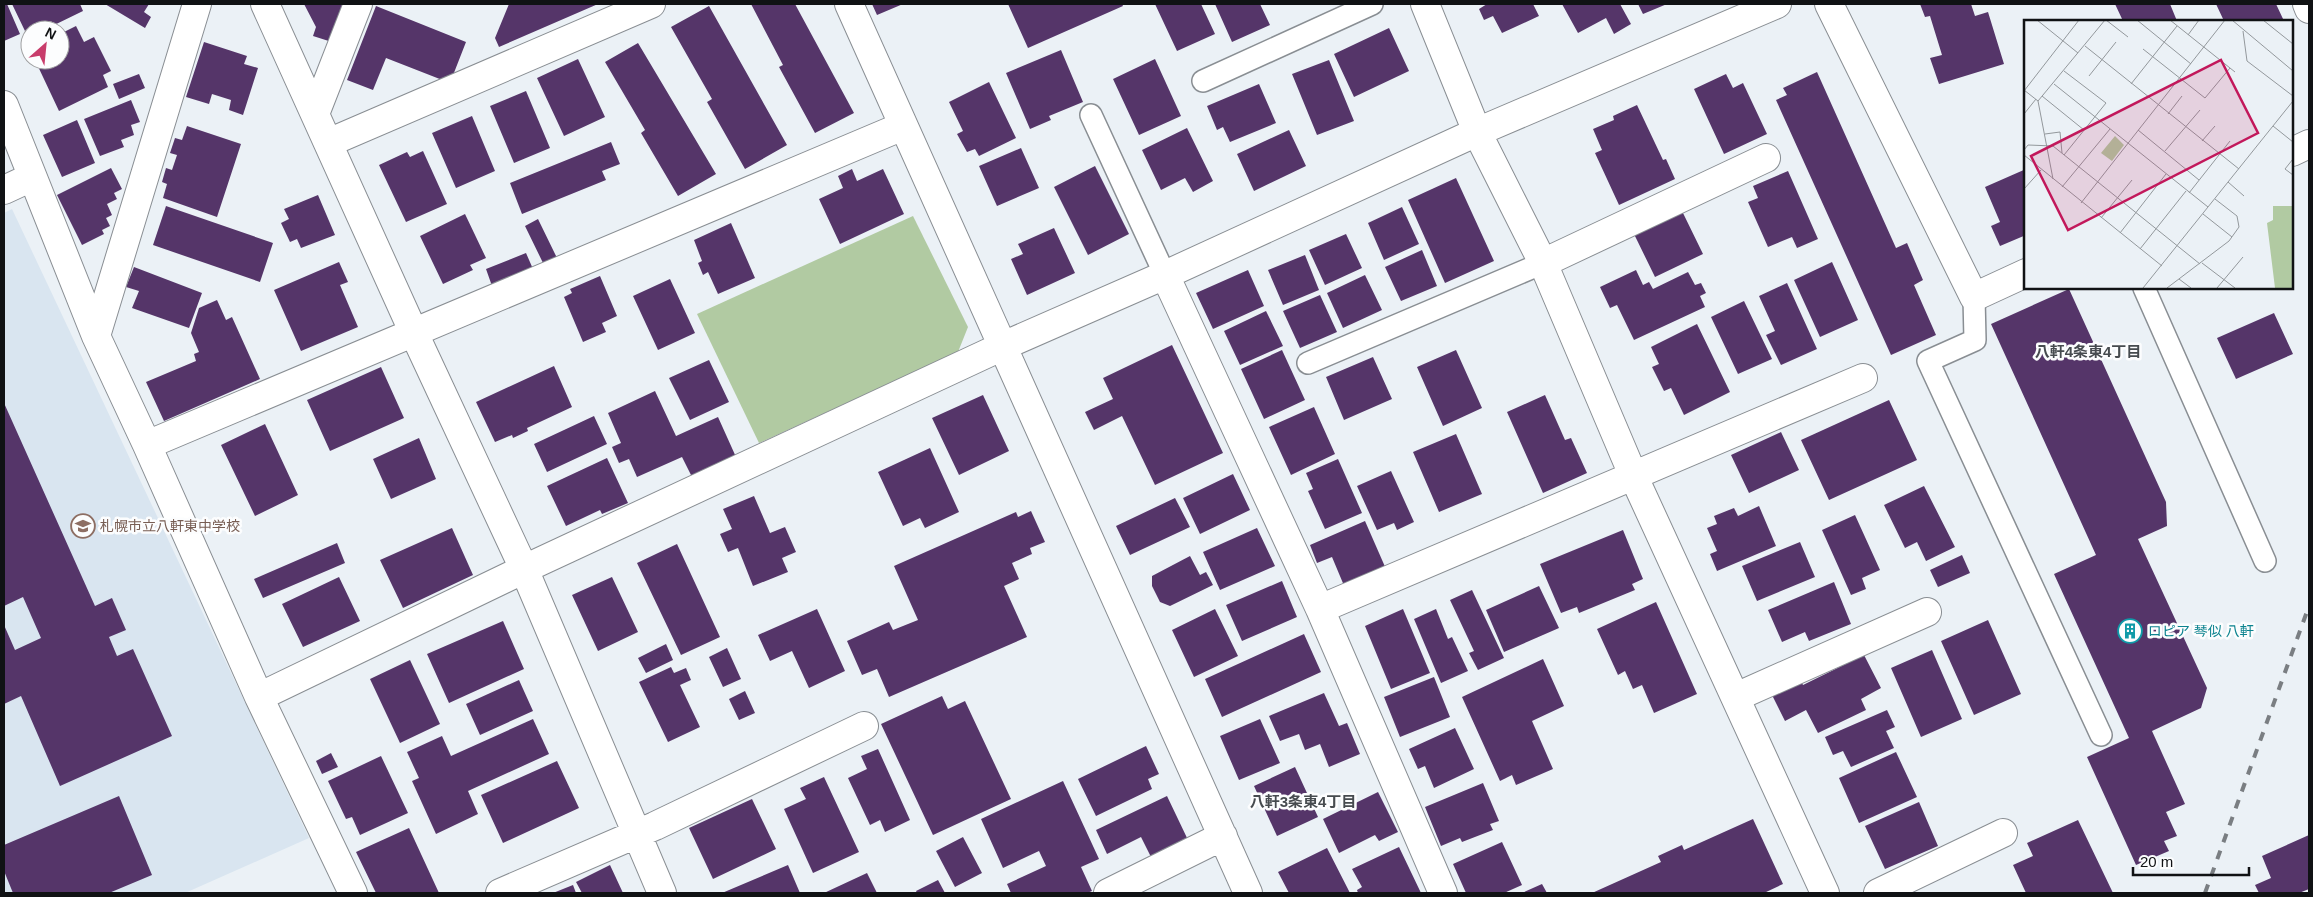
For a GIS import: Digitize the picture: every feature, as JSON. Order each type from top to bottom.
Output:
[{"type":"street","points":[[96,336],[197,4]]},
{"type":"street","points":[[265,4],[413,331],[524,569],[662,893]]},
{"type":"street","points":[[315,114],[358,4]]},
{"type":"street","points":[[328,143],[650,4]]},
{"type":"street","points":[[849,4],[1248,893]]},
{"type":"street","points":[[1425,4],[1477,132],[1543,263],[1634,475],[1825,893]]},
{"type":"street","points":[[258,697],[524,569],[1003,346],[1165,276],[1477,132],[1777,4]]},
{"type":"street","points":[[1828,4],[1974,297],[2024,275]]},
{"type":"street","points":[[2307,4],[2309,10]]},
{"type":"street","points":[[4,105],[96,336],[147,444],[258,697],[353,893]]},
{"type":"street","points":[[147,444],[903,126]]},
{"type":"street","points":[[2293,152],[2309,144]]},
{"type":"street","points":[[1543,263],[1766,158]]},
{"type":"street","points":[[4,190],[32,177]]},
{"type":"street","points":[[1165,276],[1320,609],[1443,893]]},
{"type":"street","points":[[1320,609],[1863,378]]},
{"type":"street","points":[[1736,697],[1927,612]]},
{"type":"street","points":[[500,893],[636,835],[864,726]]},
{"type":"street","points":[[1878,893],[2003,833]]},
{"type":"street","points":[[1108,893],[1224,836]]},
{"type":"lane","points":[[1203,81],[1372,4]]},
{"type":"lane","points":[[1091,114],[1165,276]]},
{"type":"lane","points":[[1308,363],[1543,263]]},
{"type":"lane","points":[[2144,289],[2265,561]]},
{"type":"lane","points":[[1974,297],[1975,340],[1928,361],[2101,735]]},
{"type":"shaded area","name":"札幌市立八軒東中学校","points":[[12,209],[309,838],[185,893],[4,893],[4,213]]},
{"type":"green space","points":[[913,216],[968,327],[958,352],[759,443],[697,314]]},
{"type":"building","points":[[4,4],[7,4],[20,34],[4,41]]},
{"type":"building","points":[[12,4],[80,4],[83,11],[65,20],[20,21]]},
{"type":"building","points":[[105,4],[149,4],[144,12],[151,17],[145,28]]},
{"type":"building","points":[[304,4],[348,4],[335,43],[313,36],[316,27]]},
{"type":"building","points":[[509,4],[598,4],[499,47],[495,38]]},
{"type":"building","points":[[751,4],[795,4],[854,113],[815,133],[779,67],[783,65]]},
{"type":"building","points":[[872,4],[903,4],[877,15]]},
{"type":"building","points":[[1008,4],[1122,4],[1123,6],[1028,48]]},
{"type":"building","points":[[1155,4],[1201,4],[1215,34],[1177,51]]},
{"type":"building","points":[[1215,4],[1260,4],[1270,25],[1232,42]]},
{"type":"building","points":[[1487,4],[1533,4],[1539,16],[1502,33],[1493,16],[1484,20],[1479,9]]},
{"type":"building","points":[[1562,4],[1620,4],[1631,24],[1614,34],[1606,18],[1578,33]]},
{"type":"building","points":[[1638,4],[1667,4],[1643,14]]},
{"type":"building","points":[[1920,4],[1971,4],[1975,16],[1988,12],[2004,64],[1939,84],[1930,58],[1942,55],[1930,16],[1925,17]]},
{"type":"building","points":[[2115,4],[2170,4],[2177,20],[2123,20]]},
{"type":"building","points":[[2216,4],[2276,4],[2284,20],[2224,20]]},
{"type":"building","points":[[376,6],[466,42],[450,83],[386,58],[373,90],[347,80]]},
{"type":"building","points":[[709,6],[787,145],[745,169],[707,102],[712,99],[671,27]]},
{"type":"building","points":[[76,26],[84,42],[94,37],[111,71],[103,75],[108,87],[59,111],[40,70],[70,70],[70,29]]},
{"type":"building","points":[[1389,28],[1409,71],[1354,97],[1334,54]]},
{"type":"building","points":[[204,42],[247,56],[244,64],[258,68],[243,115],[229,110],[231,100],[212,94],[209,104],[186,97]]},
{"type":"building","points":[[638,43],[716,174],[678,196],[641,133],[645,130],[605,62]]},
{"type":"building","points":[[1061,50],[1083,102],[1049,116],[1051,120],[1030,129],[1006,73]]},
{"type":"building","points":[[578,59],[605,117],[564,136],[537,78]]},
{"type":"building","points":[[1155,59],[1181,116],[1139,135],[1113,79]]},
{"type":"building","points":[[1329,60],[1354,121],[1317,135],[1292,74]]},
{"type":"building","points":[[1817,72],[1896,248],[1907,243],[1923,280],[1914,285],[1936,335],[1891,355],[1776,100],[1787,95],[1783,88]]},
{"type":"building","points":[[139,74],[145,88],[119,99],[113,84]]},
{"type":"building","points":[[1726,74],[1733,88],[1743,83],[1767,134],[1724,154],[1694,89]]},
{"type":"building","points":[[989,82],[1016,138],[979,156],[975,149],[967,152],[957,134],[963,131],[949,102]]},
{"type":"building","points":[[1259,84],[1276,123],[1230,142],[1223,127],[1217,130],[1207,106]]},
{"type":"building","points":[[526,91],[550,148],[514,163],[490,106]]},
{"type":"building","points":[[131,100],[140,122],[131,125],[134,135],[121,140],[124,147],[100,156],[84,119]]},
{"type":"building","points":[[1637,105],[1663,160],[1666,159],[1675,179],[1619,205],[1595,153],[1602,150],[1593,129],[1614,120],[1613,116]]},
{"type":"building","points":[[472,116],[495,171],[456,188],[432,133]]},
{"type":"building","points":[[77,120],[95,163],[62,177],[43,135]]},
{"type":"building","points":[[187,126],[241,144],[217,217],[163,198],[167,184],[162,182],[166,168],[172,170],[177,155],[170,153],[175,138],[182,140]]},
{"type":"building","points":[[1187,128],[1213,181],[1193,192],[1185,178],[1161,190],[1142,150]]},
{"type":"building","points":[[1289,130],[1306,166],[1254,191],[1237,154]]},
{"type":"building","points":[[611,142],[620,164],[602,171],[606,180],[522,214],[510,183]]},
{"type":"building","points":[[1021,148],[1039,188],[997,206],[979,166]]},
{"type":"building","points":[[423,151],[447,204],[406,222],[379,165],[407,152],[410,157]]},
{"type":"building","points":[[1095,166],[1129,234],[1088,255],[1054,187]]},
{"type":"building","points":[[111,168],[122,189],[114,193],[117,199],[107,204],[112,215],[106,218],[110,226],[102,230],[104,234],[82,245],[57,195]]},
{"type":"building","points":[[852,169],[857,181],[883,169],[904,214],[840,244],[819,199],[843,188],[838,176]]},
{"type":"building","points":[[2024,170],[2024,236],[2000,246],[1991,226],[2000,222],[1985,187]]},
{"type":"building","points":[[1788,171],[1818,239],[1797,248],[1792,237],[1768,247],[1748,202],[1758,198],[1753,186]]},
{"type":"building","points":[[1456,178],[1494,261],[1445,283],[1408,200]]},
{"type":"building","points":[[318,195],[335,235],[301,248],[297,239],[290,242],[281,223],[289,219],[284,209]]},
{"type":"building","points":[[166,206],[273,243],[260,282],[153,245]]},
{"type":"building","points":[[1402,207],[1419,244],[1384,260],[1368,223]]},
{"type":"building","points":[[1682,211],[1703,254],[1655,277],[1634,234]]},
{"type":"building","points":[[465,214],[486,258],[470,265],[473,270],[443,284],[420,236]]},
{"type":"building","points":[[538,219],[557,258],[544,265],[525,226]]},
{"type":"building","points":[[731,223],[755,278],[718,294],[708,272],[703,275],[698,263],[702,261],[694,240]]},
{"type":"building","points":[[1054,228],[1075,273],[1027,295],[1011,259],[1023,254],[1018,244]]},
{"type":"building","points":[[1346,234],[1362,268],[1325,285],[1309,250]]},
{"type":"building","points":[[1422,250],[1437,286],[1401,301],[1385,267]]},
{"type":"building","points":[[526,253],[533,269],[492,286],[486,269]]},
{"type":"building","points":[[1305,255],[1319,290],[1283,305],[1268,270]]},
{"type":"building","points":[[339,262],[348,282],[340,285],[358,327],[301,351],[274,290]]},
{"type":"building","points":[[1832,262],[1858,320],[1820,337],[1794,280]]},
{"type":"building","points":[[134,267],[202,293],[189,328],[132,308],[139,291],[126,287]]},
{"type":"building","points":[[1248,270],[1264,306],[1213,329],[1196,293]]},
{"type":"building","points":[[1636,270],[1643,285],[1649,282],[1653,289],[1688,272],[1695,285],[1701,283],[1706,293],[1700,296],[1705,307],[1634,340],[1617,305],[1610,308],[1600,287]]},
{"type":"building","points":[[1365,275],[1382,310],[1343,328],[1327,293]]},
{"type":"building","points":[[600,276],[617,316],[602,323],[606,332],[583,342],[564,297],[572,293],[570,289]]},
{"type":"building","points":[[670,279],[695,333],[658,350],[633,296]]},
{"type":"building","points":[[1787,283],[1817,349],[1781,365],[1766,335],[1775,331],[1759,296]]},
{"type":"building","name":"ロピア 琴似 八軒","points":[[2069,289],[2166,502],[2167,526],[2138,539],[2207,688],[2201,708],[2152,731],[2185,804],[2166,812],[2177,836],[2164,841],[2169,851],[2136,865],[2087,757],[2129,738],[2054,574],[2096,555],[1991,324]]},
{"type":"building","points":[[1320,295],[1337,332],[1300,348],[1283,311]]},
{"type":"building","points":[[217,300],[226,320],[232,317],[260,379],[164,421],[146,382],[196,361],[194,354],[199,352],[191,333],[199,308]]},
{"type":"building","points":[[1744,301],[1772,359],[1738,374],[1711,317]]},
{"type":"building","points":[[1266,311],[1283,346],[1240,365],[1224,331]]},
{"type":"building","points":[[2274,313],[2293,354],[2236,379],[2217,338]]},
{"type":"building","points":[[1697,324],[1730,392],[1684,415],[1671,388],[1664,391],[1652,367],[1659,364],[1651,347]]},
{"type":"building","points":[[1172,345],[1223,453],[1155,485],[1122,416],[1094,430],[1085,412],[1113,399],[1103,378]]},
{"type":"building","points":[[1282,350],[1305,400],[1264,419],[1241,369]]},
{"type":"building","points":[[1456,350],[1482,408],[1443,426],[1417,367]]},
{"type":"building","points":[[1373,357],[1392,399],[1344,420],[1326,377]]},
{"type":"building","points":[[709,360],[729,402],[690,420],[669,378]]},
{"type":"building","points":[[554,366],[572,407],[527,428],[528,431],[513,438],[512,435],[495,442],[476,402]]},
{"type":"building","points":[[381,367],[404,418],[330,451],[307,400]]},
{"type":"building","points":[[655,391],[676,436],[718,417],[736,457],[692,477],[682,457],[637,477],[629,459],[619,463],[612,447],[621,443],[608,413]]},
{"type":"building","points":[[983,395],[1009,451],[959,475],[932,418]]},
{"type":"building","points":[[1545,395],[1565,440],[1571,438],[1587,473],[1543,493],[1507,412]]},
{"type":"building","points":[[1889,400],[1917,460],[1829,500],[1801,440]]},
{"type":"building","points":[[4,403],[95,606],[112,598],[126,630],[109,637],[117,656],[133,649],[172,736],[60,786],[21,696],[4,704],[4,625],[15,650],[41,638],[23,597],[4,606]]},
{"type":"building","points":[[1314,407],[1335,454],[1291,475],[1269,427]]},
{"type":"building","points":[[594,416],[607,444],[547,472],[534,444]]},
{"type":"building","points":[[265,424],[298,495],[255,516],[221,445]]},
{"type":"building","points":[[1781,432],[1799,470],[1749,493],[1731,455]]},
{"type":"building","points":[[1456,434],[1482,494],[1439,512],[1413,452]]},
{"type":"building","points":[[419,438],[436,479],[391,499],[373,459]]},
{"type":"building","points":[[930,448],[959,512],[925,528],[920,518],[903,526],[878,472]]},
{"type":"building","points":[[607,458],[628,503],[602,514],[600,510],[566,526],[547,486]]},
{"type":"building","points":[[1338,459],[1362,513],[1325,529],[1308,491],[1313,489],[1306,473]]},
{"type":"building","points":[[1391,471],[1414,522],[1397,530],[1394,523],[1377,530],[1357,486]]},
{"type":"building","points":[[1233,474],[1250,510],[1200,534],[1183,498]]},
{"type":"building","points":[[1924,486],[1955,547],[1926,561],[1917,542],[1905,548],[1884,505]]},
{"type":"building","points":[[754,496],[770,533],[785,527],[796,552],[782,558],[788,572],[753,586],[738,548],[728,552],[720,534],[732,529],[723,509]]},
{"type":"building","points":[[1175,498],[1190,527],[1130,555],[1116,526]]},
{"type":"building","points":[[1759,506],[1776,546],[1717,571],[1710,554],[1717,551],[1707,528],[1717,524],[1714,516],[1734,508],[1738,516]]},
{"type":"building","points":[[1031,511],[1045,542],[1030,548],[1032,554],[1012,563],[1019,579],[1004,586],[1027,637],[889,697],[877,669],[862,675],[847,641],[889,622],[893,630],[918,620],[894,566],[1016,512],[1018,517]]},
{"type":"building","points":[[1855,515],[1880,570],[1862,578],[1866,589],[1851,595],[1822,530]]},
{"type":"building","points":[[1365,521],[1386,569],[1345,588],[1332,557],[1317,563],[1310,545]]},
{"type":"building","points":[[452,528],[473,575],[403,608],[380,560]]},
{"type":"building","points":[[1257,528],[1275,566],[1220,590],[1203,552]]},
{"type":"building","points":[[1623,530],[1643,579],[1632,584],[1635,590],[1579,613],[1577,607],[1561,613],[1540,564]]},
{"type":"building","points":[[1800,542],[1815,577],[1757,601],[1742,566]]},
{"type":"building","points":[[337,543],[345,563],[263,598],[254,579]]},
{"type":"building","points":[[677,544],[720,637],[681,655],[637,563]]},
{"type":"building","points":[[1962,555],[1970,573],[1938,587],[1930,570]]},
{"type":"building","points":[[1190,556],[1200,575],[1206,572],[1213,585],[1170,606],[1160,602],[1152,586],[1152,576]]},
{"type":"building","points":[[339,577],[360,621],[303,647],[282,604]]},
{"type":"building","points":[[612,577],[638,632],[598,651],[572,595]]},
{"type":"building","points":[[1282,581],[1297,617],[1242,641],[1226,605]]},
{"type":"building","points":[[1834,582],[1851,624],[1809,641],[1805,632],[1782,642],[1768,610]]},
{"type":"building","points":[[1539,586],[1559,628],[1504,652],[1486,610]]},
{"type":"building","points":[[1472,590],[1504,658],[1478,670],[1469,653],[1474,651],[1450,600]]},
{"type":"building","points":[[1656,602],[1697,694],[1654,713],[1642,685],[1633,689],[1625,671],[1618,675],[1597,629]]},
{"type":"building","points":[[817,609],[845,671],[809,688],[792,651],[770,661],[758,635]]},
{"type":"building","points":[[1215,609],[1238,656],[1194,677],[1172,630]]},
{"type":"building","points":[[1403,609],[1430,673],[1391,689],[1365,626]]},
{"type":"building","points":[[1436,609],[1448,639],[1452,637],[1468,671],[1441,683],[1414,619]]},
{"type":"building","points":[[1988,620],[2021,694],[1974,715],[1941,641]]},
{"type":"building","points":[[503,621],[524,669],[449,703],[427,654]]},
{"type":"building","points":[[1304,634],[1321,672],[1222,717],[1205,679]]},
{"type":"building","points":[[666,644],[673,660],[646,673],[638,658]]},
{"type":"building","points":[[727,648],[741,679],[723,687],[709,657]]},
{"type":"building","points":[[1932,650],[1962,719],[1921,737],[1891,668]]},
{"type":"building","points":[[1864,655],[1881,688],[1861,699],[1866,710],[1818,733],[1806,710],[1785,721],[1772,695],[1801,681],[1803,685]]},
{"type":"building","points":[[1543,659],[1564,706],[1532,721],[1553,769],[1516,785],[1512,775],[1500,781],[1462,697]]},
{"type":"building","points":[[410,660],[440,724],[400,743],[370,679]]},
{"type":"building","points":[[671,667],[674,673],[686,668],[691,680],[680,685],[700,727],[668,742],[639,682]]},
{"type":"building","points":[[1434,677],[1450,717],[1400,737],[1384,697]]},
{"type":"building","points":[[519,680],[533,711],[480,735],[466,704]]},
{"type":"building","points":[[745,691],[755,713],[739,720],[729,699]]},
{"type":"building","points":[[1324,693],[1339,726],[1347,723],[1360,754],[1329,767],[1320,744],[1305,750],[1299,734],[1280,741],[1269,716]]},
{"type":"building","points":[[942,696],[948,709],[965,701],[1011,799],[933,835],[881,724]]},
{"type":"building","points":[[1887,710],[1895,727],[1886,731],[1894,748],[1851,767],[1843,751],[1833,755],[1825,737]]},
{"type":"building","points":[[533,719],[549,754],[468,791],[478,814],[436,834],[412,781],[419,778],[407,752],[442,736],[451,756]]},
{"type":"building","points":[[1260,719],[1280,763],[1239,780],[1220,736]]},
{"type":"building","points":[[1455,728],[1474,769],[1434,788],[1425,766],[1418,769],[1409,749]]},
{"type":"building","points":[[1146,746],[1159,774],[1148,779],[1152,789],[1096,816],[1078,779]]},
{"type":"building","points":[[878,749],[910,820],[885,832],[880,820],[870,825],[848,778],[867,769],[861,756]]},
{"type":"building","points":[[1896,752],[1917,797],[1859,823],[1839,778]]},
{"type":"building","points":[[331,753],[338,767],[322,774],[316,761]]},
{"type":"building","points":[[381,756],[408,813],[360,835],[352,817],[346,819],[328,781]]},
{"type":"building","points":[[557,761],[579,808],[503,843],[481,795]]},
{"type":"building","points":[[1295,767],[1318,817],[1277,836],[1254,786]]},
{"type":"building","points":[[824,777],[859,852],[813,873],[784,809],[806,799],[800,788]]},
{"type":"building","points":[[1063,781],[1099,859],[1081,867],[1092,891],[1087,893],[1011,893],[1007,884],[1046,866],[1039,851],[1003,868],[981,819]]},
{"type":"building","points":[[1483,783],[1499,821],[1490,824],[1493,830],[1462,842],[1460,838],[1441,846],[1425,807]]},
{"type":"building","points":[[1378,792],[1398,832],[1379,841],[1375,835],[1339,853],[1323,819]]},
{"type":"building","points":[[119,796],[152,875],[109,893],[13,893],[4,871],[4,845]]},
{"type":"building","points":[[1167,796],[1188,840],[1151,857],[1141,837],[1107,854],[1096,830]]},
{"type":"building","points":[[752,799],[776,849],[713,879],[689,828]]},
{"type":"building","points":[[1919,802],[1938,846],[1885,869],[1865,826]]},
{"type":"building","points":[[1753,819],[1783,884],[1764,893],[1592,893],[1661,862],[1658,856],[1682,845],[1684,850]]},
{"type":"building","points":[[2078,820],[2113,893],[2026,893],[2013,865],[2033,856],[2027,843]]},
{"type":"building","points":[[409,828],[439,893],[376,893],[356,852]]},
{"type":"building","points":[[2309,835],[2309,889],[2299,893],[2259,893],[2255,885],[2271,878],[2262,856]]},
{"type":"building","points":[[963,837],[982,873],[955,887],[936,851]]},
{"type":"building","points":[[1502,842],[1522,885],[1504,893],[1466,893],[1453,864]]},
{"type":"building","points":[[1399,847],[1421,893],[1358,893],[1357,890],[1362,887],[1352,869]]},
{"type":"building","points":[[1327,848],[1350,893],[1289,893],[1278,872]]},
{"type":"building","points":[[610,865],[623,893],[582,893],[576,882]]},
{"type":"building","points":[[788,865],[800,893],[722,893]]},
{"type":"building","points":[[867,873],[877,893],[824,893]]},
{"type":"building","points":[[938,880],[945,893],[917,893],[916,891]]},
{"type":"building","points":[[1542,884],[1547,893],[1522,893]]},
{"type":"building","points":[[573,885],[576,893],[553,893]]},
{"type":"railway","points":[[2205,893],[2309,606]]},
{"type":"place","name":"札幌市立八軒東中学校","points":[[83,526]]},
{"type":"place","name":"ロピア 琴似 八軒","points":[[2130,631]]},
{"type":"district","name":"八軒4条東4丁目","points":[[2088,351]]},
{"type":"district","name":"八軒3条東4丁目","points":[[1303,801]]}]
